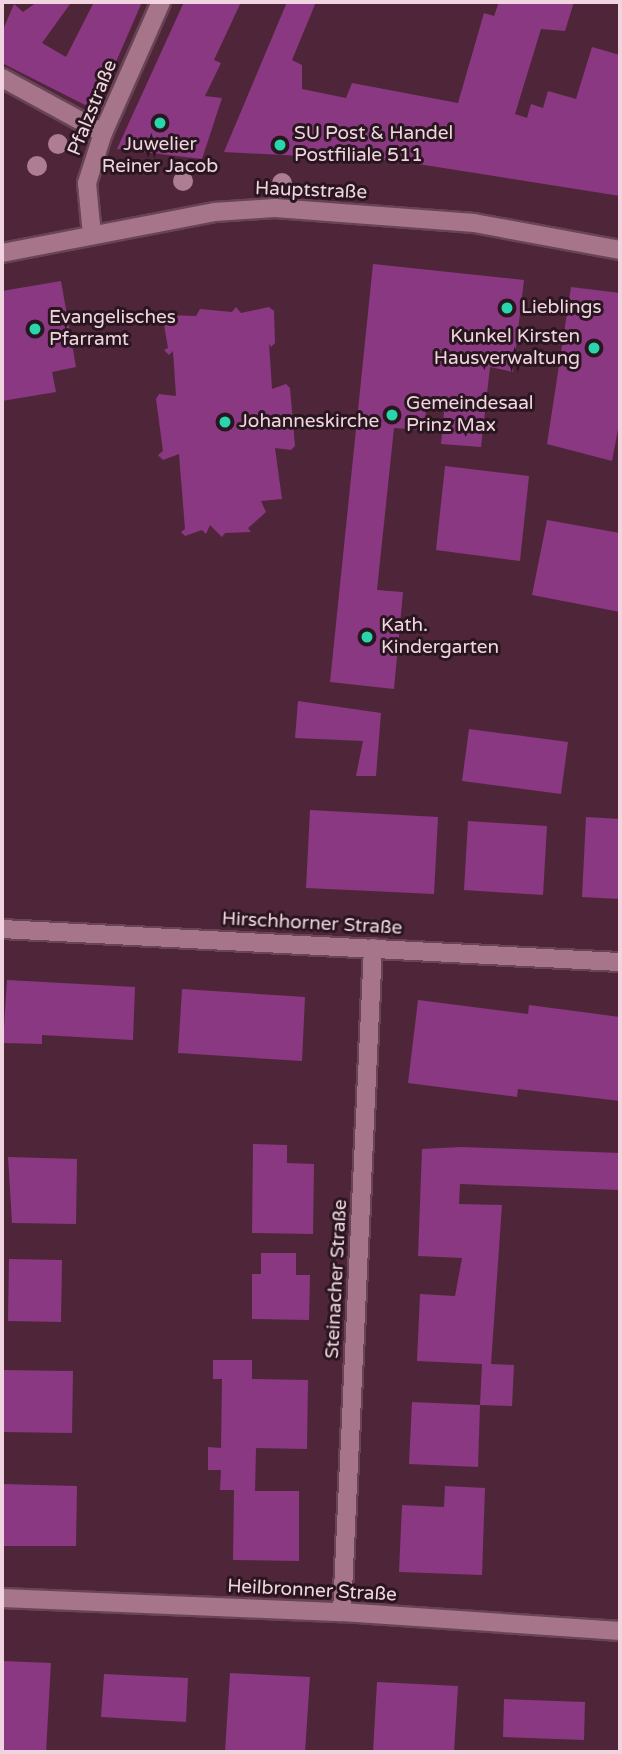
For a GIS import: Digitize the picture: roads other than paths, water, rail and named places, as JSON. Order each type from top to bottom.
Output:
[{"type":"street","name":"Pfalzstraße","points":[[92,235],[87,183],[103,133],[161,2]]},
{"type":"street","points":[[2,78],[103,133]]},
{"type":"street","name":"Hauptstraße","points":[[2,253],[214,212],[275,208],[474,223],[620,250]]},
{"type":"street","name":"Hirschhorner Straße","points":[[2,929],[620,962]]},
{"type":"street","name":"Steinacher Straße","points":[[342,1612],[373,948]]},
{"type":"street","name":"Heilbronner Straße","points":[[2,1598],[342,1612],[620,1631]]},
{"type":"place","name":"Juwelier Reiner Jacob","points":[[160,123]]},
{"type":"place","name":"SU Post & Handel Postfiliale 511","points":[[280,145]]},
{"type":"place","name":"Lieblings","points":[[507,308]]},
{"type":"place","name":"Evangelisches Pfarramt","points":[[35,329]]},
{"type":"place","name":"Kunkel Kirsten Hausverwaltung","points":[[594,348]]},
{"type":"place","name":"Gemeindesaal Prinz Max","points":[[392,415]]},
{"type":"place","name":"Johanneskirche","points":[[225,422]]},
{"type":"place","name":"Kath. Kindergarten","points":[[367,637]]}]
